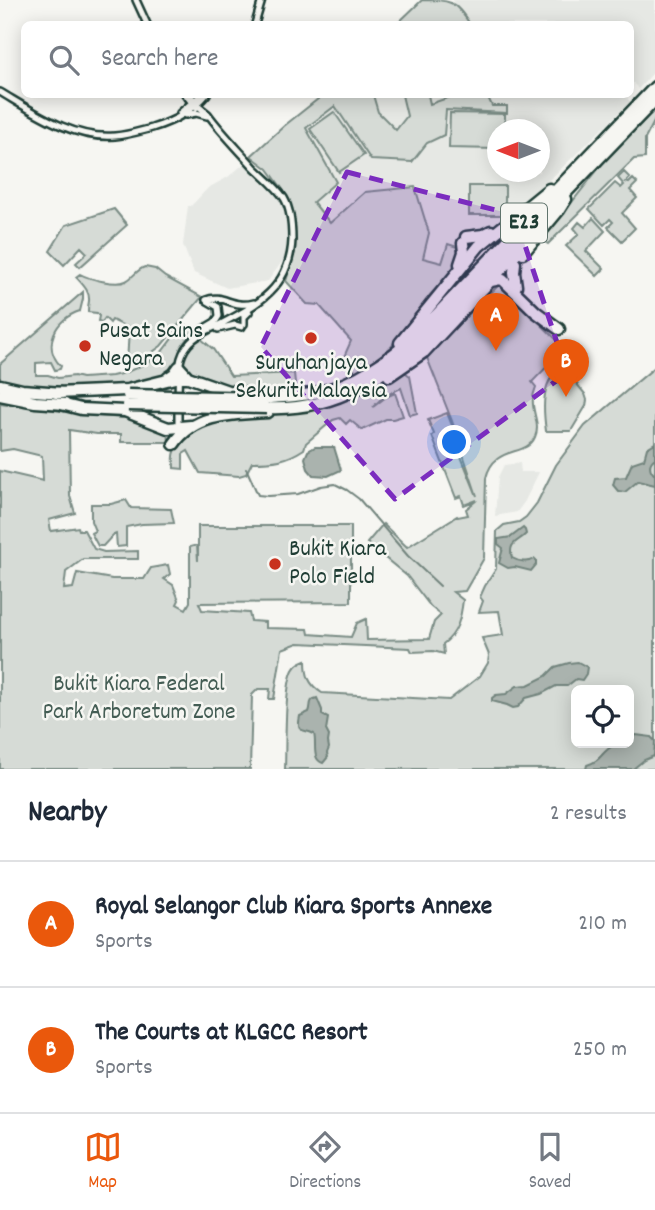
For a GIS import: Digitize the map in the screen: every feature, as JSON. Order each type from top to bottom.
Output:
[{"type":"highway","name":"E23","points":[[271,405],[348,382],[397,352],[418,334],[655,87]]},
{"type":"highway","name":"E23","points":[[0,385],[22,390],[128,400],[271,405],[330,401],[367,385],[406,356],[433,331],[655,100]]},
{"type":"highway","points":[[378,364],[409,333],[479,246],[582,162]]},
{"type":"highway","points":[[367,385],[376,383],[424,352],[566,199],[594,164]]},
{"type":"highway","points":[[505,275],[566,199]]},
{"type":"highway","points":[[457,271],[464,256],[464,240],[501,227]]},
{"type":"highway","points":[[515,263],[516,286]]},
{"type":"highway","points":[[491,281],[503,280],[536,312],[559,329]]},
{"type":"highway","points":[[56,393],[127,390],[182,373],[214,387],[237,393],[301,396]]},
{"type":"highway","name":"E23","points":[[0,395],[61,404],[128,400]]},
{"type":"highway","points":[[61,404],[80,409],[125,411],[173,428],[191,426],[224,415],[268,412],[271,405]]},
{"type":"highway","points":[[173,428],[174,444],[191,426]]},
{"type":"street","points":[[256,21],[262,0]]},
{"type":"street","points":[[137,2],[146,21]]},
{"type":"street","points":[[0,92],[44,117],[91,135],[114,136],[136,132],[158,126],[178,116],[196,113],[209,117]]},
{"type":"street","points":[[206,98],[209,117]]},
{"type":"street","points":[[178,116],[183,104],[191,100]]},
{"type":"street","points":[[178,116],[191,100]]},
{"type":"street","points":[[191,100],[285,200],[292,225],[291,253],[278,284],[245,315],[242,324]]},
{"type":"street","points":[[173,428],[182,373],[182,355],[193,335],[215,322],[219,316],[215,304],[206,300],[220,298],[243,305],[259,303]]},
{"type":"street","points":[[187,346],[195,338],[259,303]]},
{"type":"street","points":[[240,314],[242,324]]},
{"type":"street","points":[[212,328],[242,324]]},
{"type":"highlighted area","points":[[347,172],[515,215],[567,373],[395,499],[261,347]]},
{"type":"shaded area","points":[[453,0],[655,0],[655,71],[638,89],[634,84],[634,21],[454,21],[457,20]]},
{"type":"shaded area","points":[[356,98],[628,98],[630,102],[550,179],[550,119],[487,119],[487,182],[547,182],[513,215],[495,227],[475,234],[460,248],[447,244],[442,263],[423,258],[429,233],[365,192],[330,223],[313,202],[306,128],[335,105]]},
{"type":"shaded area","points":[[245,163],[267,182],[280,199],[285,214],[289,247],[268,281],[227,288],[194,273],[183,245],[188,206],[208,188]]},
{"type":"shaded area","points":[[655,443],[655,458],[650,466],[655,475],[655,485],[638,481],[625,492],[618,491],[613,485],[615,478],[626,477],[632,463],[644,459],[647,448]]},
{"type":"shaded area","points":[[315,447],[334,447],[341,470],[328,476],[313,475],[305,458],[308,451]]},
{"type":"shaded area","points":[[520,463],[521,472],[539,472],[517,512],[495,516],[498,477],[504,465]]},
{"type":"shaded area","points":[[523,528],[526,534],[514,543],[511,553],[512,558],[524,562],[535,559],[536,565],[531,571],[508,568],[499,563],[503,548],[498,544],[498,539],[511,537]]},
{"type":"shaded area","points":[[578,662],[587,667],[582,680],[576,679],[567,686],[556,686],[526,698],[518,707],[492,701],[496,695],[506,694],[517,686],[528,685],[546,676],[555,667]]},
{"type":"shaded area","points":[[317,698],[322,715],[328,718],[328,757],[323,763],[316,755],[314,734],[301,730],[299,726],[300,716],[309,712],[311,701]]},
{"type":"shaded area","points":[[634,736],[651,737],[655,741],[654,756],[633,769],[586,769],[587,765],[610,748],[634,748]]},
{"type":"green space","points":[[422,0],[439,0],[451,3],[468,21],[400,21]]},
{"type":"green space","points":[[319,98],[374,98],[378,112],[396,130],[407,116],[403,98],[429,98],[430,104],[447,98],[488,98],[492,106],[507,106],[507,113],[446,110],[444,135],[427,143],[412,162],[371,160],[335,106],[306,128],[336,182],[313,202],[330,223],[365,192],[415,187],[429,233],[423,258],[442,263],[448,244],[460,248],[454,269],[430,295],[391,347],[358,374],[343,359],[351,341],[319,305],[307,304],[286,281],[295,252],[294,222],[284,191],[268,169],[251,156]]},
{"type":"green space","points":[[655,109],[655,120],[645,139],[645,158],[634,159],[548,244],[542,240],[611,153]]},
{"type":"green space","points":[[334,112],[364,155],[339,172],[310,129]]},
{"type":"green space","points":[[450,113],[505,114],[505,119],[487,119],[487,149],[449,148]]},
{"type":"green space","points":[[624,172],[630,178],[626,182],[629,183],[633,179],[637,183],[630,190],[637,198],[622,213],[635,228],[622,241],[608,227],[613,222],[610,219],[604,225],[589,209],[615,183],[621,188],[624,185],[618,178]]},
{"type":"green space","points":[[469,186],[505,186],[505,215],[469,215]]},
{"type":"green space","points":[[114,209],[127,225],[80,267],[76,263],[87,253],[81,247],[64,265],[50,251],[66,225]]},
{"type":"green space","points":[[593,218],[605,231],[586,251],[604,269],[597,276],[566,246],[579,234],[574,228],[579,222],[585,227]]},
{"type":"green space","points":[[145,267],[155,269],[202,297],[161,346],[147,356],[127,364],[129,328],[112,320],[110,323],[105,318],[102,322],[98,321],[97,313],[88,312],[86,288],[76,277],[80,274],[116,283],[129,279]]},
{"type":"green space","name":"Bukit Kiara Federal Park Arboretum Zone","points":[[500,284],[565,348],[532,382],[536,387],[533,395],[537,427],[535,437],[525,447],[496,460],[490,467],[486,478],[484,558],[465,591],[453,592],[463,600],[455,630],[443,644],[444,654],[433,651],[412,652],[410,648],[298,643],[282,649],[274,699],[269,699],[270,689],[258,689],[252,695],[250,769],[0,769],[0,471],[43,481],[42,456],[13,449],[0,451],[0,403],[137,419],[168,429],[169,442],[121,442],[121,434],[69,430],[70,496],[75,513],[49,520],[51,531],[78,527],[79,530],[84,530],[94,549],[104,552],[138,551],[138,559],[83,559],[66,572],[64,589],[73,588],[77,573],[112,579],[144,579],[151,568],[168,565],[170,574],[164,579],[173,585],[179,600],[177,604],[186,609],[190,602],[190,547],[197,545],[198,561],[198,526],[351,526],[351,602],[199,603],[202,610],[249,613],[251,621],[265,622],[265,628],[308,629],[309,634],[351,637],[357,623],[366,619],[367,640],[429,639],[434,622],[441,615],[431,607],[407,576],[367,543],[383,524],[407,547],[457,516],[468,515],[466,509],[477,500],[464,505],[461,496],[456,498],[432,436],[434,434],[428,420],[447,413],[453,428],[450,429],[477,496],[452,421],[426,355]]},
{"type":"green space","points":[[83,292],[80,311],[64,320],[54,334],[52,350],[60,369],[55,370],[51,362],[36,363],[36,375],[82,378],[125,373],[161,353],[184,323],[193,330],[181,347],[176,367],[169,374],[131,386],[56,391],[0,382],[0,364]]},
{"type":"green space","points":[[200,338],[213,349],[231,376],[294,373],[296,393],[240,390],[197,377],[187,370],[183,361],[187,350]]},
{"type":"green space","points":[[655,367],[655,769],[285,769],[290,678],[297,665],[306,660],[309,679],[322,693],[449,700],[480,676],[488,663],[489,655],[482,638],[503,635],[499,611],[479,612],[483,601],[480,597],[496,569],[497,531],[504,525],[519,522],[526,517],[537,503],[556,465],[585,426]]},
{"type":"green space","points":[[564,368],[585,394],[586,406],[571,431],[546,431],[544,404],[547,386],[556,372]]},
{"type":"green space","points":[[401,373],[410,376],[417,413],[410,415],[401,388],[384,396],[373,407],[395,393],[403,416],[386,419],[362,430],[350,420],[346,424],[340,418],[333,420],[306,443],[304,449],[280,460],[252,462],[246,474],[239,476],[200,473],[188,451],[183,454],[183,469],[174,468],[175,452],[183,438],[198,428],[238,418],[318,409],[361,394]]},
{"type":"green space","points":[[126,500],[131,508],[171,509],[174,523],[126,527],[126,546],[117,547],[116,534],[103,546],[98,546],[91,533],[95,531],[91,521],[91,504],[111,504]]},
{"type":"waterway","points":[[246,468],[258,495],[298,494],[335,484],[347,490],[359,499],[408,556],[440,586]]},
{"type":"place","name":"Suruhanjaya Sekuriti Malaysia","points":[[311,338]]},
{"type":"place","name":"Pusat Sains Negara","points":[[85,346]]},
{"type":"place","name":"Royal Selangor Club Kiara Sports Annexe","points":[[496,351]]},
{"type":"place","name":"The Courts at KLGCC Resort","points":[[566,397]]},
{"type":"place","name":"Bukit Kiara Polo Field","points":[[275,564]]}]
